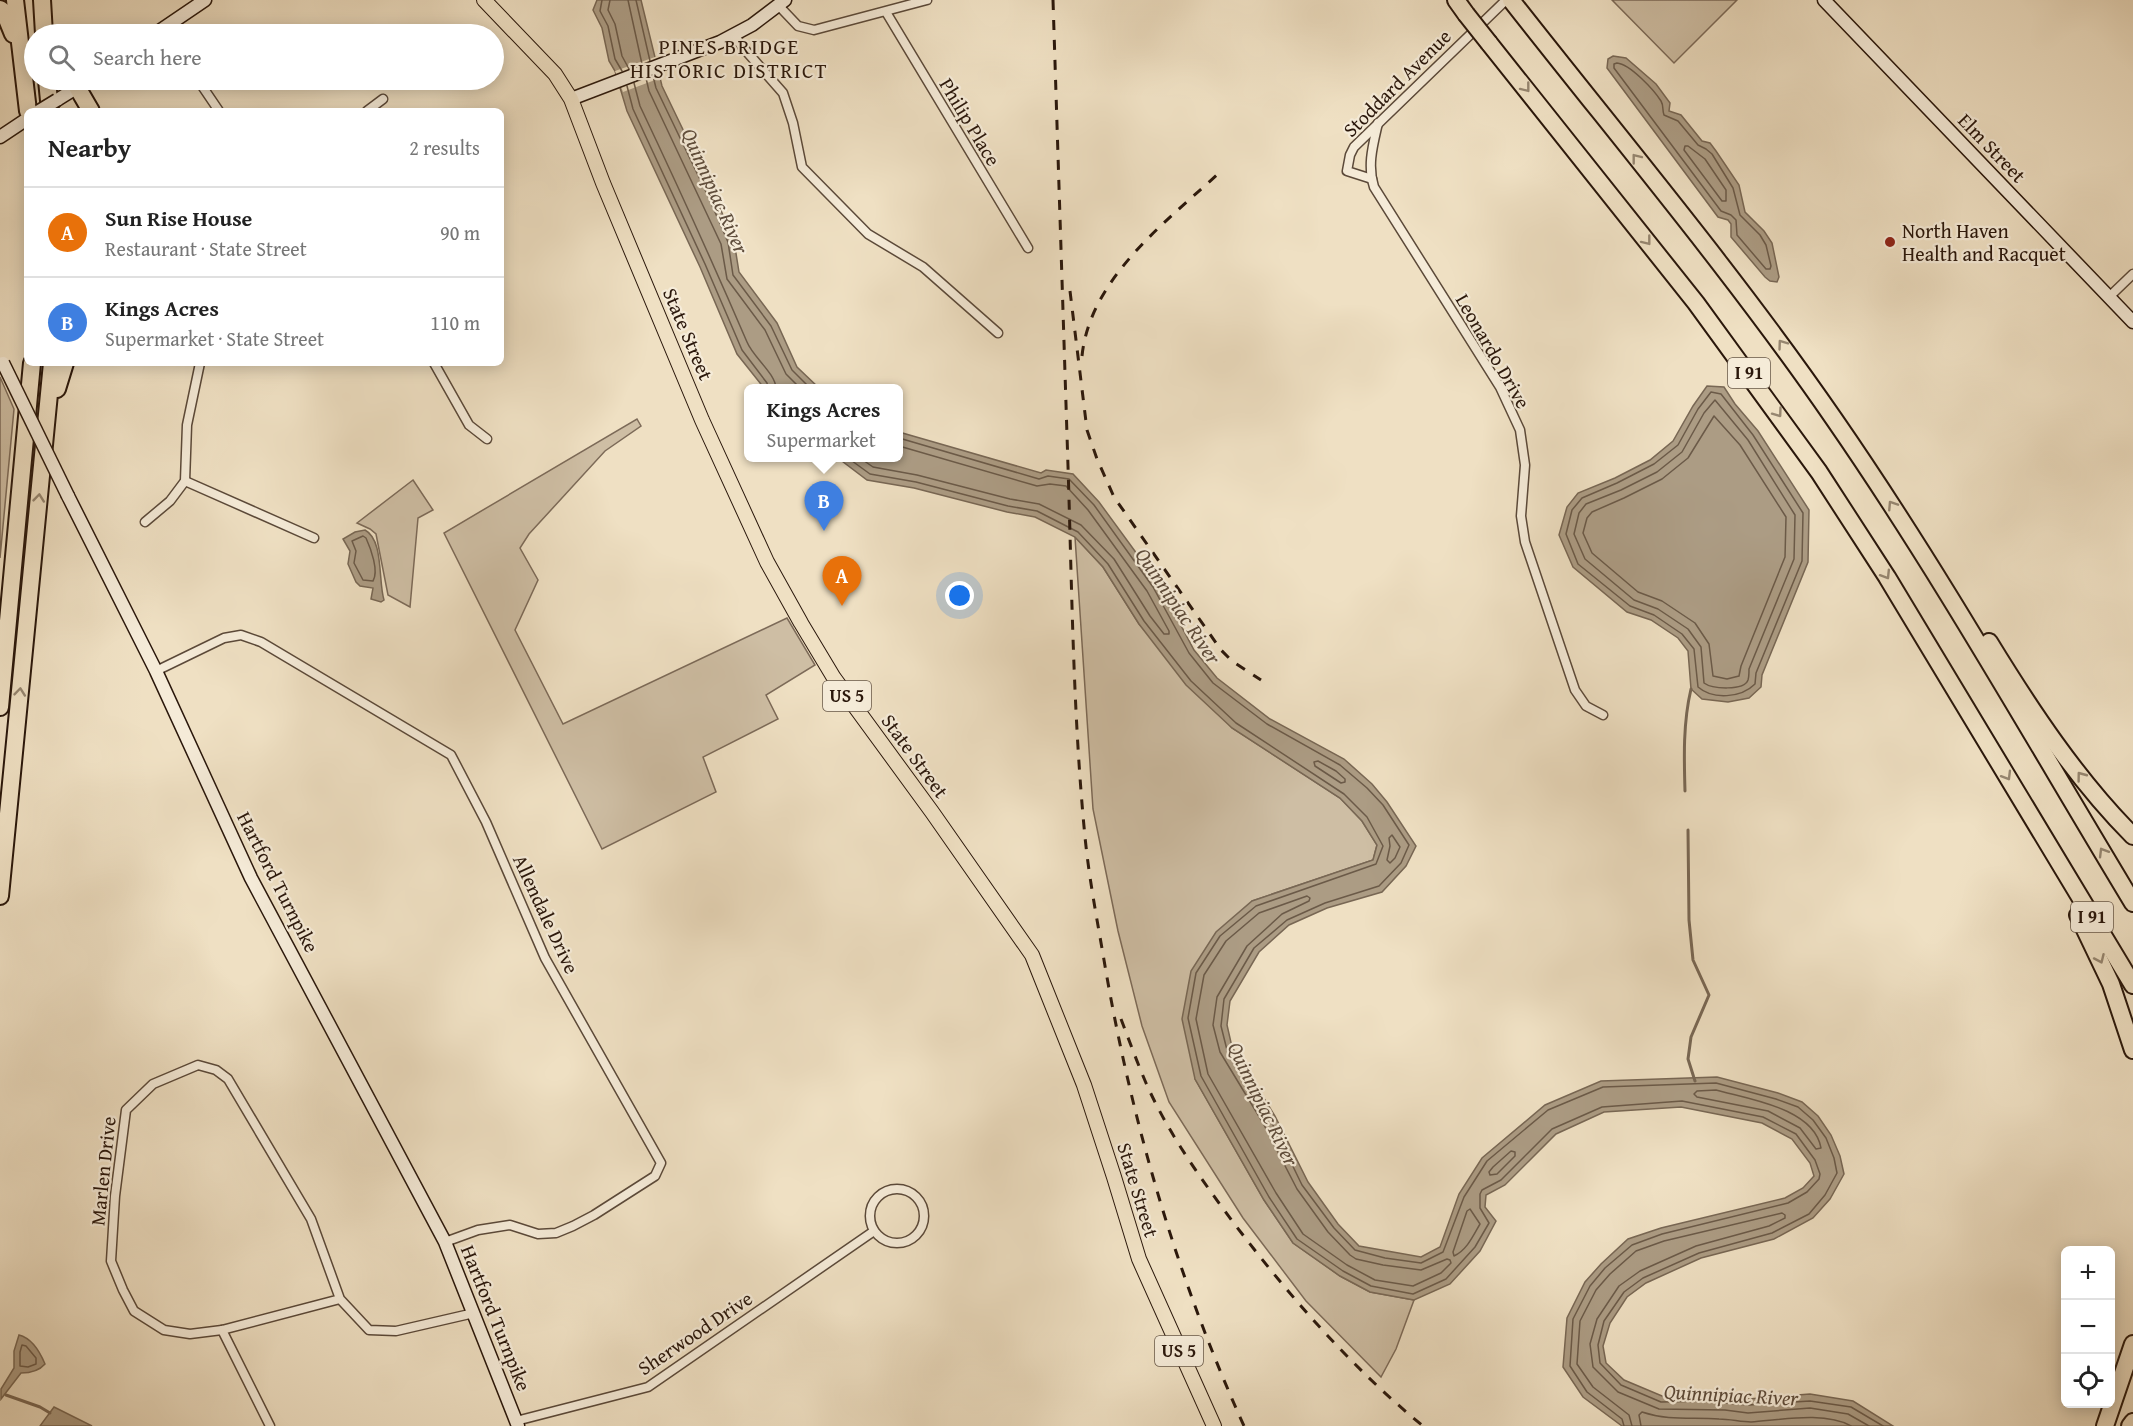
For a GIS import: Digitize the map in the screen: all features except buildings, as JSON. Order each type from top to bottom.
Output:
[{"type":"highway","points":[[15,0],[24,80]]},
{"type":"highway","points":[[42,0],[43,24]]},
{"type":"highway","name":"I 91","points":[[1456,0],[1702,310],[1800,444],[1887,577],[2133,986]]},
{"type":"highway","name":"I 91","points":[[1513,4],[1768,326],[1865,465],[1934,573],[2133,903]]},
{"type":"highway","points":[[0,9],[4,12],[20,48]]},
{"type":"highway","points":[[25,90],[28,108]]},
{"type":"highway","points":[[48,90],[50,108]]},
{"type":"highway","points":[[79,90],[89,108]]},
{"type":"highway","points":[[0,707],[32,366]]},
{"type":"highway","points":[[0,896],[52,366]]},
{"type":"highway","points":[[46,427],[64,366]]},
{"type":"highway","points":[[1934,573],[1963,601],[2021,693],[2065,754],[2102,802],[2133,836]]},
{"type":"highway","points":[[2051,849],[2059,882],[2090,936],[2111,984],[2133,1050]]},
{"type":"highway","points":[[2105,1426],[2133,1344]]},
{"type":"highway","points":[[2130,1426],[2133,1422]]},
{"type":"main road","points":[[173,24],[206,0]]},
{"type":"main road","name":"State Street","points":[[484,0],[555,74],[571,99],[603,183],[702,420],[767,562],[834,678],[932,812],[1032,955],[1084,1085],[1139,1259],[1214,1426]]},
{"type":"main road","name":"Elm Street","points":[[1824,0],[2133,322]]},
{"type":"main road","points":[[571,99],[735,35],[782,3]]},
{"type":"main road","points":[[44,108],[72,90]]},
{"type":"main road","points":[[0,135],[24,121]]},
{"type":"main road","name":"Hartford Turnpike","points":[[2,360],[156,671],[251,878],[445,1242],[517,1423]]},
{"type":"street","points":[[782,3],[793,22],[809,30],[820,30],[927,0]]},
{"type":"street","name":"Stoddard Avenue","points":[[1372,179],[1347,171],[1352,149],[1378,123],[1513,4]]},
{"type":"street","name":"Philip Place","points":[[886,12],[1028,248]]},
{"type":"street","points":[[735,35],[740,44],[783,93],[793,123],[802,167],[868,234],[923,267],[998,333]]},
{"type":"street","points":[[205,90],[217,108]]},
{"type":"street","points":[[371,108],[383,99]]},
{"type":"street","name":"Leonardo Drive","points":[[1378,123],[1371,158],[1372,179],[1379,197],[1500,387],[1520,430],[1525,465],[1521,516],[1526,542],[1575,690],[1586,706],[1603,715]]},
{"type":"street","points":[[2109,297],[2133,274]]},
{"type":"street","points":[[145,522],[170,501],[185,481],[187,425],[199,366]]},
{"type":"street","points":[[436,366],[469,425],[487,439]]},
{"type":"street","points":[[185,481],[314,538]]},
{"type":"street","name":"Allendale Drive","points":[[156,671],[224,638],[241,635],[261,642],[451,755],[486,822],[545,958],[661,1163],[655,1176],[573,1227],[556,1233],[538,1234],[510,1225],[478,1230],[445,1242]]},
{"type":"street","name":"Marlen Drive","points":[[340,1299],[222,1330],[190,1334],[164,1330],[134,1311],[111,1261],[115,1196],[126,1110],[153,1084],[198,1065],[216,1070],[228,1078],[311,1219],[340,1299],[369,1330],[396,1331],[474,1313]]},
{"type":"street","points":[[890,1190],[906,1191],[920,1201],[924,1219],[921,1228],[908,1241],[889,1242],[874,1231],[871,1223],[872,1207],[882,1194],[890,1190]]},
{"type":"street","name":"Sherwood Drive","points":[[517,1423],[648,1387],[874,1231]]},
{"type":"street","points":[[222,1330],[270,1426]]},
{"type":"shaded area","points":[[1612,0],[1737,0],[1674,63]]},
{"type":"shaded area","points":[[0,377],[14,409],[0,558]]},
{"type":"shaded area","points":[[637,419],[641,426],[605,451],[529,534],[520,548],[538,580],[515,630],[563,724],[787,618],[815,665],[766,695],[778,719],[703,757],[716,792],[602,849],[444,533]]},
{"type":"shaded area","points":[[413,480],[433,510],[418,518],[410,607],[388,595],[376,534],[357,523]]},
{"type":"shaded area","points":[[1075,537],[1103,567],[1139,624],[1232,728],[1340,798],[1362,821],[1377,845],[1373,860],[1252,901],[1195,1079],[1264,1200],[1293,1243],[1340,1276],[1370,1292],[1414,1300],[1396,1349],[1381,1377],[1306,1301],[1243,1218],[1169,1102],[1142,1026],[1118,931],[1093,809]]},
{"type":"water","points":[[597,0],[641,0],[662,86],[734,241],[739,272],[777,323],[797,367],[815,384],[761,384],[737,354],[700,267],[627,111],[615,71],[609,61],[602,28],[593,10]]},
{"type":"water","points":[[1613,56],[1626,58],[1656,84],[1670,103],[1669,111],[1681,115],[1702,141],[1710,143],[1716,151],[1739,185],[1745,212],[1764,231],[1772,243],[1779,277],[1777,282],[1765,277],[1731,237],[1731,224],[1728,220],[1718,217],[1607,68],[1608,59]]},
{"type":"water","points":[[1707,386],[1724,387],[1758,431],[1809,510],[1808,562],[1762,675],[1761,687],[1749,698],[1728,702],[1702,699],[1691,689],[1688,651],[1678,638],[1651,620],[1627,612],[1573,567],[1559,535],[1567,507],[1578,493],[1650,460],[1673,441]]},
{"type":"water","name":"Quinnipiac River","points":[[903,433],[1041,473],[1046,470],[1073,474],[1099,502],[1159,584],[1194,650],[1217,678],[1270,719],[1344,759],[1372,784],[1387,802],[1416,846],[1406,866],[1382,892],[1327,908],[1289,925],[1259,952],[1230,1001],[1227,1025],[1232,1047],[1275,1116],[1308,1182],[1338,1224],[1359,1246],[1421,1257],[1440,1247],[1459,1194],[1482,1158],[1545,1105],[1601,1081],[1717,1077],[1778,1093],[1802,1102],[1818,1116],[1831,1135],[1840,1156],[1844,1174],[1830,1199],[1813,1218],[1774,1239],[1701,1258],[1646,1283],[1627,1297],[1610,1323],[1603,1346],[1606,1363],[1624,1380],[1662,1396],[1704,1395],[1748,1399],[1810,1394],[1853,1401],[1893,1426],[1622,1426],[1583,1397],[1563,1367],[1567,1318],[1585,1282],[1628,1239],[1661,1228],[1785,1198],[1803,1188],[1814,1176],[1810,1163],[1792,1139],[1762,1123],[1681,1107],[1604,1112],[1556,1134],[1505,1185],[1486,1195],[1485,1207],[1496,1221],[1480,1251],[1450,1284],[1414,1300],[1370,1292],[1340,1276],[1293,1243],[1264,1200],[1195,1079],[1182,1019],[1191,971],[1216,932],[1252,901],[1373,860],[1377,845],[1362,821],[1340,798],[1232,728],[1186,685],[1139,624],[1103,567],[1075,537],[1035,517],[914,488],[867,480],[843,462],[903,462]]},
{"type":"water","points":[[365,530],[371,535],[378,552],[384,600],[381,602],[371,599],[373,588],[360,586],[356,582],[348,564],[350,551],[343,539],[355,532]]},
{"type":"water","points":[[19,1335],[35,1346],[45,1364],[34,1371],[21,1373],[1,1399],[1,1389],[14,1368],[14,1351]]},
{"type":"water","points":[[54,1407],[92,1426],[40,1426]]},
{"type":"pier","points":[[658,56],[663,77],[623,92],[615,71]]},
{"type":"waterway","points":[[1685,791],[1685,727],[1691,689]]},
{"type":"waterway","points":[[1688,830],[1689,920],[1693,960],[1709,995],[1691,1037],[1688,1059],[1695,1081]]},
{"type":"waterway","points":[[6,1395],[50,1413]]},
{"type":"railway","points":[[1053,0],[1075,698],[1089,868],[1115,1020],[1142,1139],[1177,1256],[1244,1426]]},
{"type":"railway","points":[[1082,356],[1088,328],[1099,301],[1115,277],[1155,232],[1220,172]]},
{"type":"railway","points":[[1070,291],[1087,430],[1114,497],[1221,650],[1232,661],[1261,680]]},
{"type":"railway","points":[[1121,1019],[1146,1083],[1164,1120],[1197,1172],[1233,1222],[1322,1330],[1371,1380],[1423,1426]]},
{"type":"place","name":"North Haven Health and Racquet","points":[[1890,242]]},
{"type":"place","name":"Kings Acres","points":[[824,531]]},
{"type":"place","name":"Sun Rise House","points":[[842,606]]},
{"type":"district","name":"PINES BRIDGE HISTORIC DISTRICT","points":[[729,59]]}]
